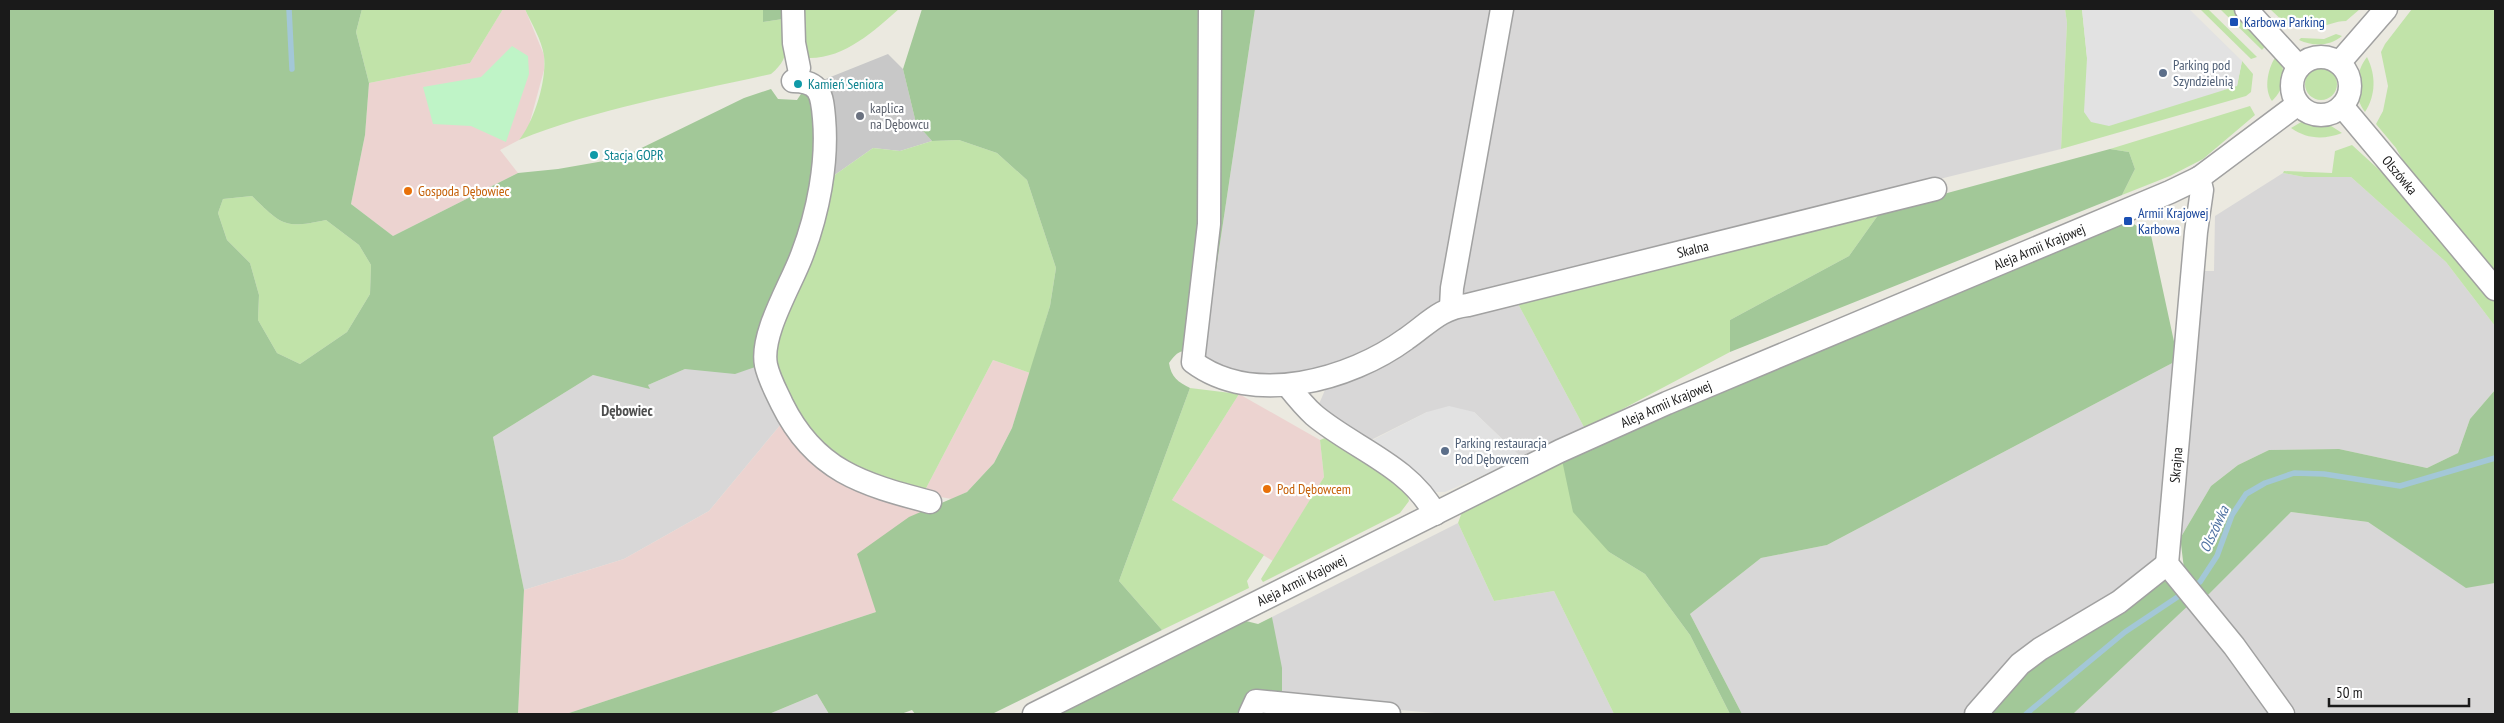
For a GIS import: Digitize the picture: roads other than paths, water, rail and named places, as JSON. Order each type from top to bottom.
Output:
[{"type":"street","points":[[792,9],[796,74],[804,81],[816,86],[820,92],[825,130],[824,162],[815,215],[803,254],[773,323],[766,346],[766,366],[772,384],[792,423],[806,444],[832,466],[871,486],[930,502]]},
{"type":"street","name":"Skalna","points":[[1210,9],[1209,224],[1193,362],[1205,371],[1233,380],[1288,386],[1328,378],[1374,358],[1406,340],[1451,307],[1468,305],[1936,189]]},
{"type":"street","points":[[1451,307],[1452,288],[1502,9]]},
{"type":"street","points":[[2246,9],[2298,66]]},
{"type":"street","points":[[2340,63],[2386,9]]},
{"type":"street","points":[[2318,56],[2326,56],[2340,63],[2350,80],[2349,94],[2342,106],[2328,114],[2320,115],[2304,110],[2298,104],[2292,89],[2294,73],[2298,66],[2318,56]]},
{"type":"street","name":"Aleja Armii Krajowej","points":[[1034,714],[1560,451],[1651,410],[2146,203],[2199,178],[2298,104]]},
{"type":"street","name":"Olszówka","points":[[2342,106],[2495,289]]},
{"type":"street","name":"Skrajna","points":[[2167,564],[2196,232],[2202,190],[2199,178]]},
{"type":"street","points":[[1288,386],[1315,416],[1408,480],[1422,493],[1435,514]]},
{"type":"street","points":[[1976,714],[2020,664],[2040,649],[2119,602],[2167,564],[2234,646],[2283,714]]},
{"type":"street","points":[[1250,714],[1256,701],[1389,714]]},
{"type":"waterway","points":[[289,9],[292,69]]},
{"type":"waterway","name":"Olszówka","points":[[2192,587],[2200,582],[2217,556],[2232,515],[2246,494],[2265,483],[2294,473],[2324,474],[2400,486],[2495,458]]},
{"type":"waterway","name":"Olszówka","points":[[2026,714],[2125,632],[2185,592]]},
{"type":"place","name":"Karbowa Parking","points":[[2234,22]]},
{"type":"place","name":"Parking pod Szyndzielnią","points":[[2163,73]]},
{"type":"place","name":"Kamień Seniora","points":[[798,84]]},
{"type":"place","name":"kaplica na Dębowcu","points":[[860,116]]},
{"type":"place","name":"Stacja GOPR","points":[[594,155]]},
{"type":"place","name":"Gospoda Dębowiec","points":[[408,191]]},
{"type":"place","name":"Armii Krajowej Karbowa","points":[[2128,221]]},
{"type":"place","name":"Parking restauracja Pod Dębowcem","points":[[1445,451]]},
{"type":"place","name":"Pod Dębowcem","points":[[1267,489]]},
{"type":"district","name":"Dębowiec","points":[[627,410]]}]
